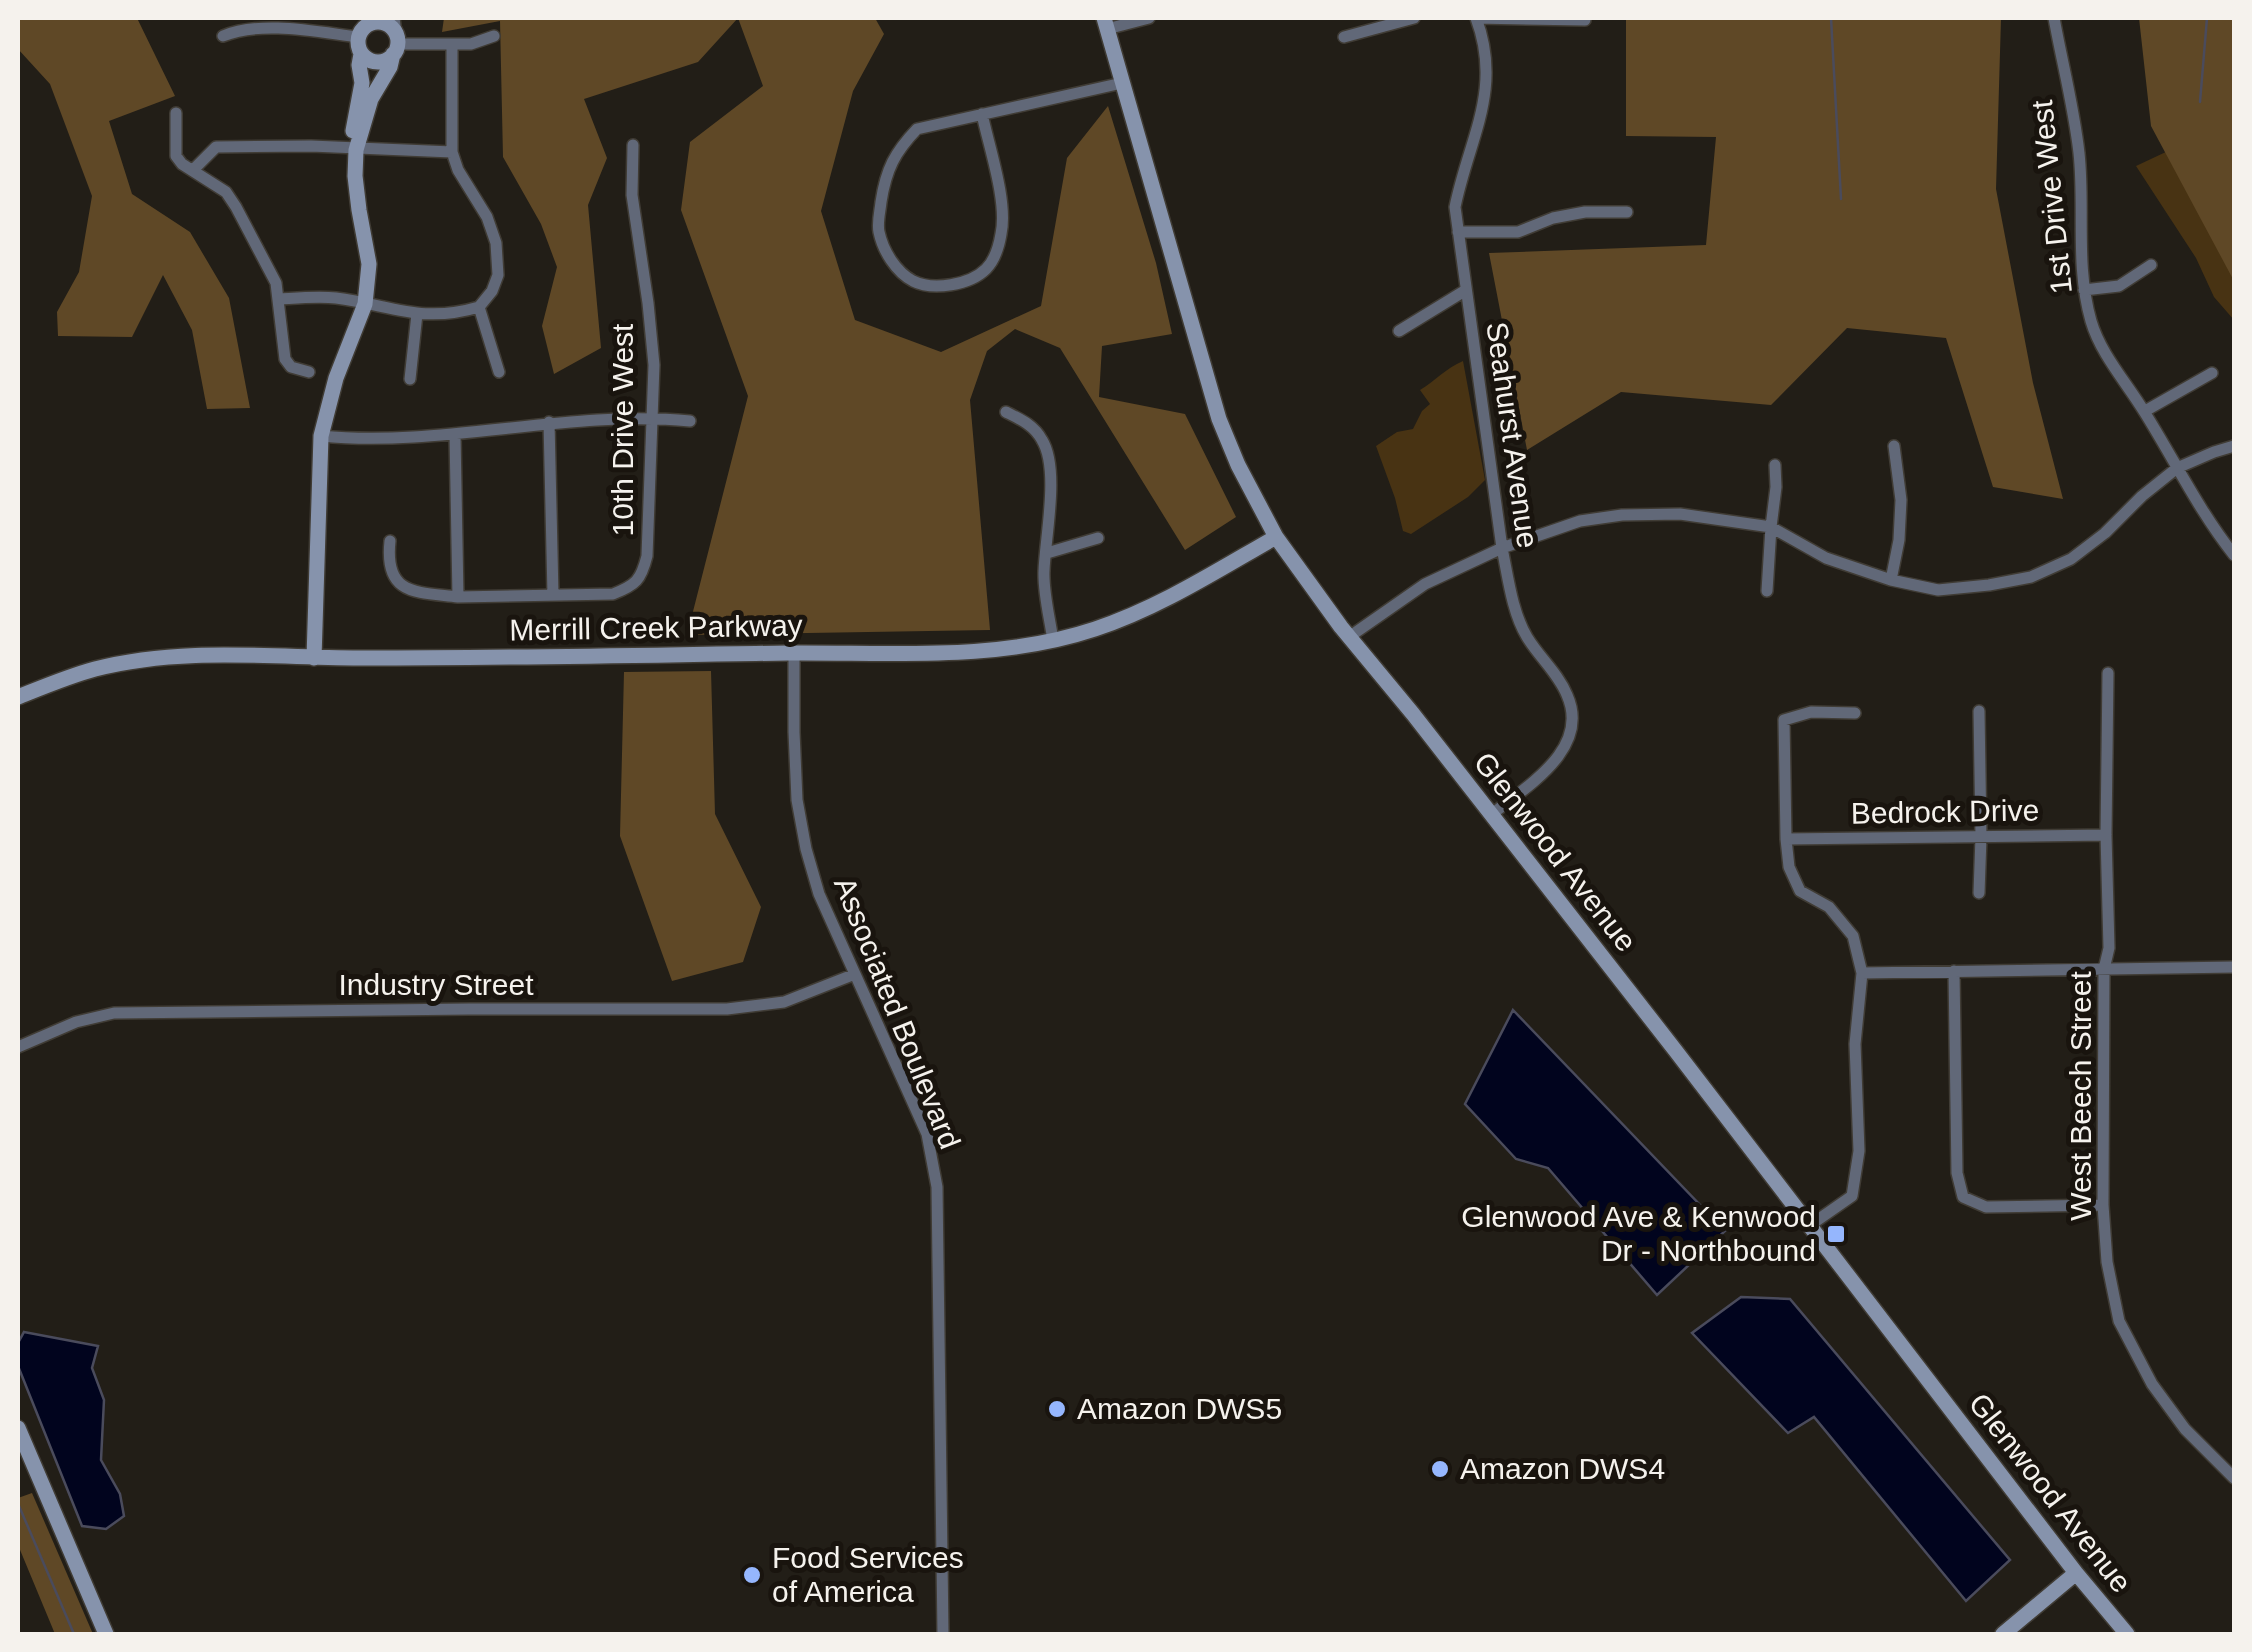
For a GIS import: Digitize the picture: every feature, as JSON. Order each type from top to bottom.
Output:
[{"type":"street","points":[[1106,23],[1148,18]]},
{"type":"street","points":[[1344,36],[1414,18]]},
{"type":"street","points":[[1476,18],[1585,20]]},
{"type":"street","name":"Seahurst Avenue","points":[[1476,18],[1488,70],[1484,104],[1454,207],[1502,548],[1521,624],[1568,696],[1572,725],[1567,746],[1543,773],[1491,814]]},
{"type":"street","name":"1st Drive West","points":[[2054,18],[2079,154],[2080,258],[2092,324],[2213,528],[2234,555]]},
{"type":"street","points":[[314,658],[321,436],[336,378],[365,304],[369,264],[358,210],[356,150],[371,99],[390,66],[395,37],[385,23],[376,22],[364,33],[359,65],[362,83],[352,134],[356,150]]},
{"type":"street","name":"Glenwood Avenue","points":[[1106,23],[1219,419],[1276,537],[1349,637],[1413,714],[2127,1634]]},
{"type":"street","points":[[223,36],[239,29],[364,33]]},
{"type":"street","points":[[364,33],[368,60],[378,62],[387,60],[395,37]]},
{"type":"street","points":[[395,37],[452,45],[471,44],[494,36]]},
{"type":"street","points":[[279,300],[334,298],[417,314],[455,314],[478,307],[492,291],[498,275],[496,242],[488,218],[458,170],[452,152],[452,45]]},
{"type":"street","points":[[982,114],[1003,213],[996,252],[986,269],[971,278],[950,285],[915,282],[887,254],[878,229],[890,164],[917,129],[982,114],[1122,83]]},
{"type":"street","points":[[176,113],[176,156],[226,192],[236,207],[276,283],[285,359],[291,367],[309,372]]},
{"type":"street","name":"10th Drive West","points":[[552,594],[613,594],[643,574],[647,556],[654,364],[632,195],[633,145]]},
{"type":"street","points":[[192,170],[216,147],[311,146],[452,152]]},
{"type":"street","points":[[1458,232],[1518,232],[1553,218],[1584,212],[1627,212]]},
{"type":"street","points":[[2084,290],[2119,286],[2151,265]]},
{"type":"street","points":[[1399,331],[1466,290]]},
{"type":"street","points":[[478,307],[499,372]]},
{"type":"street","points":[[410,379],[417,314]]},
{"type":"street","points":[[2144,411],[2212,373]]},
{"type":"street","points":[[1006,412],[1029,424],[1043,440],[1049,457],[1050,516],[1044,572],[1053,641]]},
{"type":"street","points":[[321,436],[363,440],[455,435],[550,422],[652,418],[690,421]]},
{"type":"street","points":[[390,541],[391,568],[397,582],[408,590],[458,597],[552,594],[550,422]]},
{"type":"street","points":[[455,435],[458,597]]},
{"type":"street","points":[[1891,580],[1901,500],[1894,446]]},
{"type":"street","points":[[1349,637],[1424,584],[1502,548],[1580,521],[1622,514],[1680,514],[1771,527],[1826,558],[1891,580],[1938,590],[2031,578],[2071,559],[2178,468],[2234,446]]},
{"type":"street","points":[[1767,591],[1775,465]]},
{"type":"street","name":"Merrill Creek Parkway","points":[[18,698],[96,669],[202,655],[430,659],[938,654],[1000,650],[1053,641],[1124,618],[1189,587],[1276,537]]},
{"type":"street","points":[[1047,553],[1098,538]]},
{"type":"street","name":"Associated Boulevard","points":[[794,653],[797,800],[806,849],[819,894],[926,1134],[934,1164],[943,1634]]},
{"type":"street","name":"West Beech Street","points":[[2108,672],[2109,948],[2104,969],[2102,1205],[2107,1262],[2119,1321],[2152,1384],[2184,1430],[2234,1478]]},
{"type":"street","points":[[1979,711],[1979,893]]},
{"type":"street","points":[[1809,1226],[1852,1196],[1859,1151],[1855,1044],[1862,972],[1853,936],[1829,907],[1800,891],[1789,866],[1784,720],[1810,712],[1855,713]]},
{"type":"street","name":"Bedrock Drive","points":[[1786,840],[2106,836]]},
{"type":"street","points":[[1862,972],[2234,967]]},
{"type":"street","points":[[1954,971],[1957,1172],[1963,1197],[1986,1207],[2102,1205]]},
{"type":"street","name":"Industry Street","points":[[18,1047],[76,1022],[114,1013],[727,1009],[784,1002],[856,974]]},
{"type":"street","points":[[18,1428],[106,1634]]},
{"type":"street","points":[[2003,1634],[2076,1573]]},
{"type":"shaded area","points":[[18,18],[137,18],[175,96],[109,121],[132,194],[190,232],[229,298],[250,408],[207,409],[192,330],[163,275],[132,337],[58,336],[57,312],[79,272],[92,196],[50,84],[18,49]]},
{"type":"shaded area","points":[[444,18],[738,18],[698,62],[584,99],[607,158],[588,205],[601,348],[554,374],[542,326],[557,267],[541,224],[503,157],[500,21],[442,32]]},
{"type":"shaded area","points":[[738,18],[875,18],[884,34],[853,91],[821,211],[855,320],[941,352],[1041,306],[1067,158],[1108,106],[1156,263],[1172,334],[1102,346],[1099,397],[1185,414],[1236,517],[1185,550],[1060,348],[1015,329],[987,351],[970,400],[990,630],[687,635],[748,396],[681,210],[690,142],[763,86]]},
{"type":"shaded area","points":[[1626,18],[2001,18],[1996,189],[2033,383],[2063,499],[1993,487],[1946,338],[1847,328],[1771,405],[1621,392],[1527,450],[1489,253],[1706,245],[1716,137],[1626,136]]},
{"type":"shaded area","points":[[2139,18],[2234,18],[2234,281],[2151,126]]},
{"type":"shaded area","points":[[2234,120],[2234,320],[2214,297],[2196,258],[2136,166]]},
{"type":"shaded area","points":[[1463,361],[1485,480],[1468,497],[1411,534],[1403,531],[1376,446],[1397,432],[1413,429],[1430,404],[1420,390]]},
{"type":"shaded area","points":[[711,671],[715,814],[761,907],[743,962],[672,981],[620,836],[624,672]]},
{"type":"shaded area","points":[[32,1493],[93,1634],[55,1634],[18,1545],[18,1498]]},
{"type":"water","points":[[1513,1010],[1725,1231],[1657,1295],[1548,1168],[1516,1159],[1465,1104]]},
{"type":"water","points":[[1741,1297],[1790,1299],[2010,1560],[1966,1601],[1814,1417],[1788,1433],[1692,1333]]},
{"type":"water","points":[[24,1332],[98,1346],[92,1368],[104,1400],[101,1460],[120,1494],[124,1516],[106,1529],[82,1526],[18,1366],[18,1343]]},
{"type":"waterway","points":[[1831,18],[1841,199]]},
{"type":"waterway","points":[[2200,102],[2207,18]]},
{"type":"waterway","points":[[19,1506],[74,1634]]},
{"type":"place","name":"Glenwood Ave & Kenwood Dr - Northbound","points":[[1836,1234]]},
{"type":"place","name":"Amazon DWS5","points":[[1057,1409]]},
{"type":"place","name":"Amazon DWS4","points":[[1440,1469]]},
{"type":"place","name":"Food Services of America","points":[[752,1575]]}]
